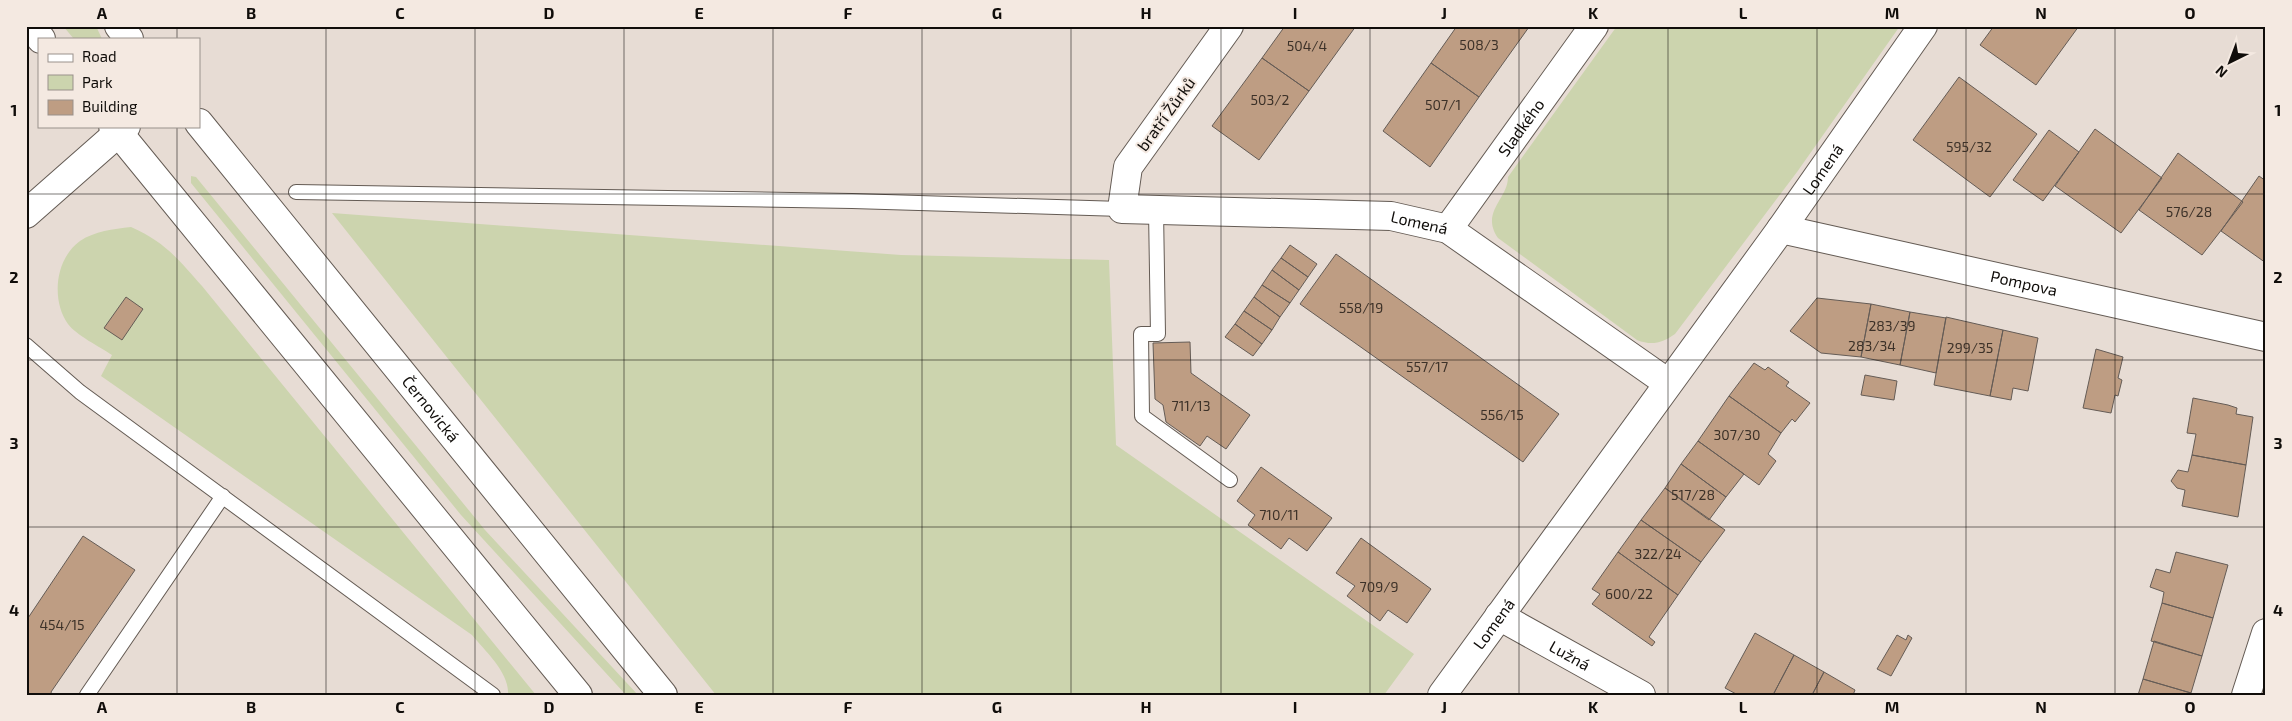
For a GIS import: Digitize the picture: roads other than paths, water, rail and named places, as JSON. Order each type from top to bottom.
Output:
[{"type":"street","points":[[31,26],[40,38]]},
{"type":"street","points":[[119,26],[128,38]]},
{"type":"street","name":"bratří Žůrků","points":[[1122,209],[1128,167],[1229,26]]},
{"type":"street","name":"Sladkého","points":[[1448,230],[1594,26]]},
{"type":"street","name":"Lomená","points":[[1442,695],[1781,229],[1923,26]]},
{"type":"street","name":"Černovická","points":[[200,124],[663,695]]},
{"type":"street","points":[[26,214],[119,129],[578,695]]},
{"type":"street","name":"Lomená","points":[[1122,209],[1391,216],[1448,230],[1668,383]]},
{"type":"street","name":"Pompova","points":[[1781,229],[2266,337]]},
{"type":"street","name":"Lužná","points":[[1500,616],[1641,695]]},
{"type":"street","points":[[2246,695],[2266,633]]},
{"type":"lane","points":[[296,192],[852,201],[1122,209]]},
{"type":"lane","points":[[1156,210],[1158,334],[1140,334],[1142,416],[1230,480]]},
{"type":"lane","points":[[26,344],[80,392],[493,695]]},
{"type":"lane","points":[[87,695],[223,496]]}]
